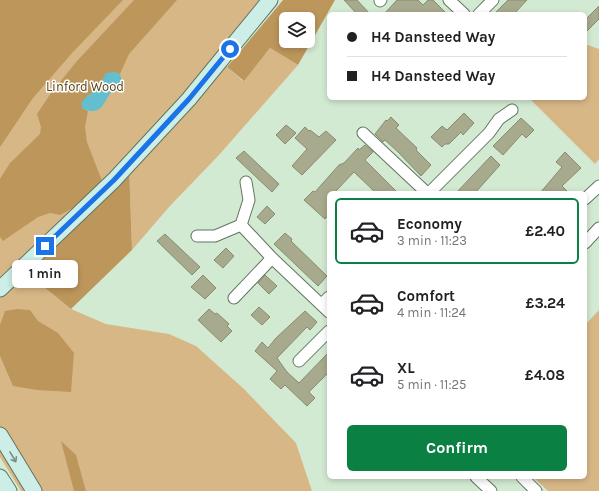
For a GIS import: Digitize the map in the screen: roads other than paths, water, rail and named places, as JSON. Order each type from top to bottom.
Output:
[{"type":"street","points":[[4,286],[114,180],[184,105],[270,0]]},
{"type":"street","points":[[449,0],[462,12]]},
{"type":"street","points":[[481,12],[492,0]]},
{"type":"street","points":[[430,191],[489,133],[499,119],[512,110]]},
{"type":"street","points":[[363,133],[426,191]]},
{"type":"street","points":[[197,236],[215,236],[241,225],[249,200],[246,182]]},
{"type":"street","points":[[587,197],[599,186]]},
{"type":"street","points":[[241,225],[272,258],[327,304]]},
{"type":"street","points":[[587,241],[599,228]]},
{"type":"street","points":[[234,298],[272,258]]},
{"type":"street","points":[[299,361],[327,333]]},
{"type":"street","points":[[0,435],[34,491]]},
{"type":"street","points":[[478,479],[491,491]]},
{"type":"street","points":[[524,479],[536,491]]},
{"type":"water","points":[[114,72],[120,74],[122,81],[110,93],[100,109],[89,111],[83,109],[81,103],[87,96],[97,90],[106,73]]},
{"type":"park label","name":"Linford Wood","points":[[85,86]]}]
